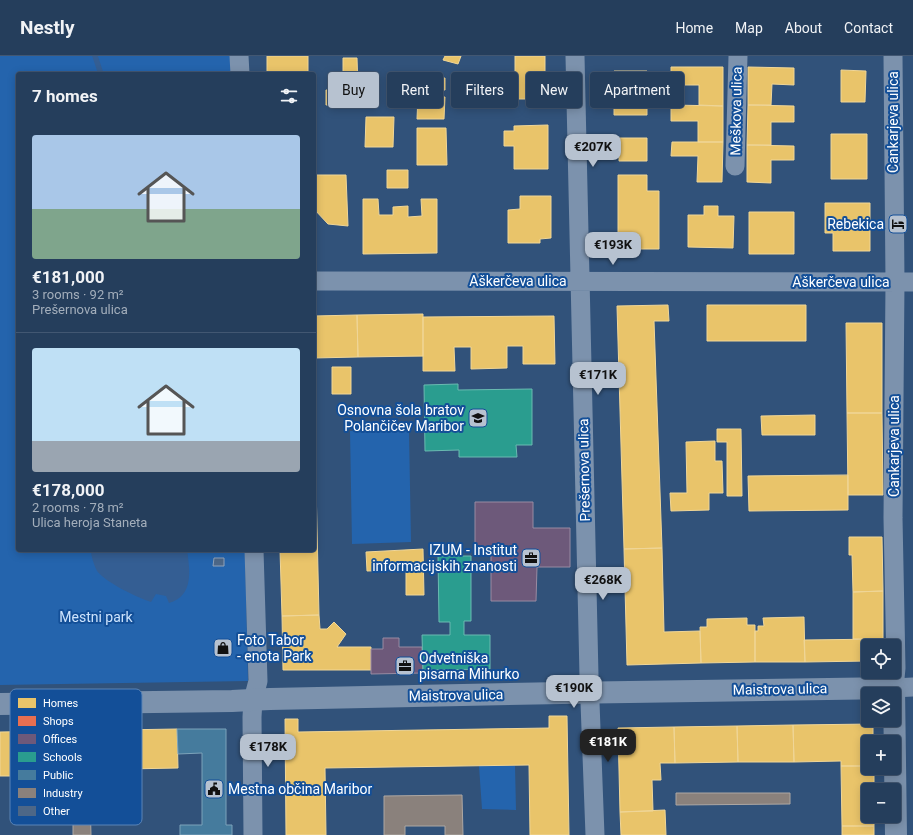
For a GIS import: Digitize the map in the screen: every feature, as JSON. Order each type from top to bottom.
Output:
[{"type":"street","points":[[239,56],[240,72]]},
{"type":"street","name":"Prešernova ulica","points":[[576,56],[590,692],[595,835]]},
{"type":"street","name":"Meškova ulica","points":[[735,166],[738,56]]},
{"type":"street","name":"Cankarjeva ulica","points":[[893,56],[904,282],[893,518],[896,668],[904,687],[896,835]]},
{"type":"street","name":"Aškerčeva ulica","points":[[316,281],[904,282]]},
{"type":"street","points":[[253,835],[253,700],[258,681],[254,552]]},
{"type":"street","name":"Maistrova ulica","points":[[142,702],[590,692],[904,687]]},
{"type":"street","name":"Maistrova ulica","points":[[0,704],[10,704]]},
{"type":"green space","name":"Mestni park","points":[[0,56],[233,56],[234,72],[16,72],[16,552],[245,552],[248,681],[0,685]]},
{"type":"green space","points":[[409,430],[411,542],[352,544],[350,431]]},
{"type":"green space","points":[[479,766],[515,766],[516,810],[482,809]]},
{"type":"shaded area","points":[[91,552],[187,552],[189,566],[188,581],[183,595],[177,600],[169,603],[166,596],[156,594],[151,602],[122,589],[107,580],[97,571]]},
{"type":"building: Homes","points":[[267,56],[308,56],[308,72],[267,72]]},
{"type":"building: Homes","points":[[445,56],[461,56],[458,64],[443,60]]},
{"type":"building: Homes","points":[[515,56],[545,56],[545,72],[526,72],[526,99],[518,99],[518,72],[515,72]]},
{"type":"building: Homes","points":[[343,58],[357,58],[357,72],[343,72]]},
{"type":"building: Homes","points":[[671,67],[723,67],[723,106],[699,105],[699,85],[684,85],[684,72],[671,72]]},
{"type":"building: Homes","points":[[748,67],[794,68],[794,85],[772,84],[771,105],[748,105]]},
{"type":"building: Homes","points":[[841,70],[866,71],[865,102],[841,102]]},
{"type":"building: Homes","points":[[614,71],[647,71],[647,72]]},
{"type":"building: Homes","points":[[443,78],[445,78],[445,90],[443,90]]},
{"type":"building: Homes","points":[[326,90],[328,90],[328,105],[326,105]]},
{"type":"building: Homes","points":[[443,97],[445,97],[444,119],[417,119],[417,108],[443,108]]},
{"type":"building: Homes","points":[[684,105],[723,106],[723,142],[698,142],[698,121],[671,121],[671,108],[684,108]]},
{"type":"building: Homes","points":[[748,105],[794,106],[794,122],[771,122],[771,145],[747,145]]},
{"type":"building: Homes","points":[[614,108],[647,108],[647,115],[614,115]]},
{"type":"building: Homes","points":[[366,117],[394,117],[393,147],[365,147]]},
{"type":"building: Homes","points":[[548,125],[548,169],[514,169],[514,146],[504,146],[504,131],[514,131],[514,126]]},
{"type":"building: Homes","points":[[417,128],[446,128],[447,165],[417,165]]},
{"type":"building: Homes","points":[[831,134],[867,134],[867,179],[831,179]]},
{"type":"building: Homes","points":[[619,138],[647,138],[647,161],[619,161]]},
{"type":"building: Homes","points":[[672,142],[723,142],[722,182],[697,182],[698,156],[671,156]]},
{"type":"building: Homes","points":[[747,145],[794,146],[794,160],[771,160],[771,183],[747,182]]},
{"type":"building: Homes","points":[[387,170],[408,170],[408,188],[387,188]]},
{"type":"building: Homes","points":[[316,175],[346,175],[348,226],[328,224],[316,211]]},
{"type":"building: Homes","points":[[618,175],[647,175],[647,191],[659,191],[659,249],[618,249]]},
{"type":"building: Homes","points":[[520,196],[551,196],[551,238],[540,239],[540,243],[508,243],[508,210],[520,209]]},
{"type":"building: Homes","points":[[363,199],[378,199],[379,215],[393,215],[393,207],[408,206],[408,217],[422,216],[421,199],[437,199],[437,253],[363,254]]},
{"type":"building: Homes","points":[[825,203],[870,203],[870,251],[833,251],[833,233],[825,233]]},
{"type":"building: Homes","points":[[704,206],[718,206],[718,216],[734,216],[733,248],[688,247],[688,215],[704,215]]},
{"type":"building: Homes","points":[[749,212],[794,212],[794,254],[749,254]]},
{"type":"building: Homes","points":[[668,305],[669,321],[654,321],[662,548],[624,549],[617,306]]},
{"type":"building: Homes","points":[[707,305],[806,305],[806,341],[707,341]]},
{"type":"building: Homes","points":[[423,314],[423,356],[358,357],[357,315]]},
{"type":"building: Homes","points":[[357,315],[358,357],[316,358],[316,316]]},
{"type":"building: Homes","points":[[554,316],[555,364],[523,364],[523,346],[507,346],[507,368],[471,369],[471,347],[454,347],[455,371],[423,371],[423,317]]},
{"type":"building: Homes","points":[[846,323],[882,323],[882,413],[847,413]]},
{"type":"building: Homes","points":[[332,367],[351,367],[351,394],[332,394]]},
{"type":"building: Homes","points":[[847,413],[882,413],[883,495],[848,495]]},
{"type":"building: Homes","points":[[815,415],[815,435],[762,435],[761,416]]},
{"type":"building: Homes","points":[[717,429],[741,429],[742,496],[727,496],[727,442],[717,442]]},
{"type":"building: Homes","points":[[715,441],[715,461],[722,461],[723,493],[709,493],[709,510],[671,511],[670,493],[687,493],[686,442]]},
{"type":"building: Homes","points":[[848,475],[848,510],[749,511],[748,476]]},
{"type":"building: Homes","points":[[316,484],[319,615],[282,616],[280,552],[316,552]]},
{"type":"building: Homes","points":[[849,537],[882,537],[883,591],[853,592],[852,555],[849,555]]},
{"type":"building: Homes","points":[[662,548],[664,632],[700,631],[701,663],[627,665],[624,549]]},
{"type":"building: Homes","points":[[423,549],[424,595],[406,595],[406,570],[367,571],[366,552]]},
{"type":"building: Homes","points":[[883,591],[883,639],[853,639],[853,592]]},
{"type":"building: Homes","points":[[319,615],[320,629],[327,629],[334,622],[346,634],[337,647],[371,647],[371,670],[283,670],[282,616]]},
{"type":"building: Homes","points":[[804,617],[805,662],[755,662],[755,631],[758,631],[758,626],[764,626],[763,618]]},
{"type":"building: Homes","points":[[747,618],[747,625],[755,625],[755,662],[701,663],[700,627],[707,627],[707,619]]},
{"type":"building: Homes","points":[[861,639],[861,661],[805,662],[804,640]]},
{"type":"building: Homes","points":[[549,716],[567,716],[569,835],[530,835],[529,765],[325,768],[326,835],[286,835],[285,719],[298,719],[298,732],[549,728]]},
{"type":"building: Homes","points":[[861,724],[861,727],[873,727],[873,735],[861,735],[861,766],[841,766],[841,761],[794,762],[793,725]]},
{"type":"building: Homes","points":[[793,725],[794,762],[738,762],[737,726]]},
{"type":"building: Homes","points":[[737,726],[738,762],[675,763],[674,727]]},
{"type":"building: Homes","points":[[674,727],[675,763],[660,763],[661,780],[652,780],[653,811],[620,812],[618,728]]},
{"type":"building: Homes","points":[[177,729],[178,768],[142,769],[142,730]]},
{"type":"building: Homes","points":[[0,732],[10,732],[10,776],[0,776]]},
{"type":"building: Homes","points":[[841,766],[861,766],[861,775],[874,775],[874,783],[861,783],[861,823],[874,823],[874,826],[842,826]]},
{"type":"building: Homes","points":[[665,810],[666,835],[621,835],[620,812]]},
{"type":"building: Homes","points":[[842,826],[874,826],[874,835],[842,835]]},
{"type":"building: Shops","name":"Foto Tabor - enota Park","points":[[217,641],[229,642],[229,656],[217,655]]},
{"type":"building: Offices","name":"IZUM - Institut informacijskih znanosti","points":[[475,502],[533,502],[533,528],[570,528],[570,567],[537,567],[536,601],[491,601],[491,550],[475,549]]},
{"type":"building: Offices","points":[[383,638],[399,638],[399,647],[422,647],[423,673],[371,674],[371,649],[383,649]]},
{"type":"building: Schools","name":"Osnovna šola bratov Polančičev Maribor","points":[[458,384],[458,390],[532,389],[532,445],[516,445],[517,457],[459,457],[459,450],[425,451],[424,385]]},
{"type":"building: Schools","points":[[438,556],[471,556],[471,621],[464,621],[464,635],[490,635],[490,669],[423,670],[422,635],[450,635],[450,622],[439,622]]},
{"type":"building: Public","name":"Mestna občina Maribor","points":[[177,729],[226,729],[226,825],[232,825],[232,835],[180,835],[180,825],[202,825],[202,753],[178,754]]},
{"type":"building: Industry","points":[[676,793],[790,793],[790,804],[676,805]]},
{"type":"building: Industry","points":[[462,795],[463,835],[445,835],[445,826],[405,826],[405,835],[384,835],[384,796]]},
{"type":"building: Industry","points":[[73,825],[91,825],[91,835],[73,835]]},
{"type":"building: Other","points":[[214,558],[224,558],[224,566],[213,566]]},
{"type":"waterway","points":[[95,56],[100,72]]},
{"type":"place","name":"Rebekica","points":[[898,224]]},
{"type":"place","name":"Osnovna šola bratov Polančičev Maribor","points":[[478,418]]},
{"type":"place","name":"IZUM - Institut informacijskih znanosti","points":[[531,558]]},
{"type":"place","name":"Foto Tabor - enota Park","points":[[223,648]]},
{"type":"place","name":"Odvetniška pisarna Mihurko","points":[[405,666]]},
{"type":"place","name":"Mestna občina Maribor","points":[[214,789]]}]
